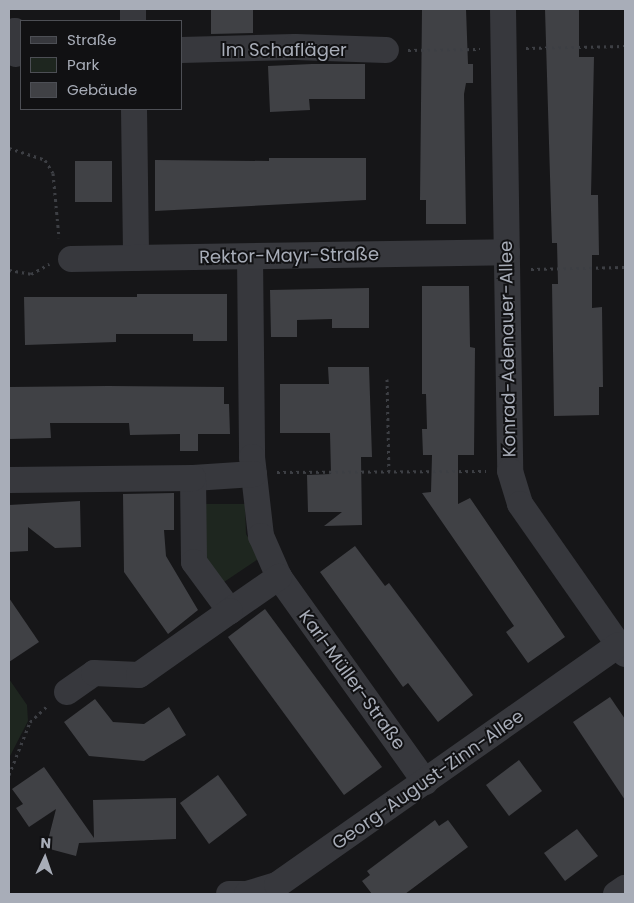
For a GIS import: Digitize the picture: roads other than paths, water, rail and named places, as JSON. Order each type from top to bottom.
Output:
[{"type":"street","name":"Konrad-Adenauer-Allee","points":[[503,9],[510,471],[520,504],[622,649]]},
{"type":"street","name":"Im Schafläger","points":[[182,50],[295,47],[386,50]]},
{"type":"street","points":[[134,110],[136,258]]},
{"type":"street","name":"Rektor-Mayr-Straße","points":[[71,259],[250,257],[507,261]]},
{"type":"street","name":"Karl-Müller-Straße","points":[[250,257],[254,474],[261,536],[279,577],[425,782]]},
{"type":"street","points":[[9,480],[193,478],[254,474]]},
{"type":"street","points":[[193,478],[194,562],[230,611]]},
{"type":"street","points":[[67,692],[94,673],[139,675],[279,577]]},
{"type":"street","name":"Georg-August-Zinn-Allee","points":[[229,894],[247,894],[277,885],[622,649]]},
{"type":"street","points":[[616,894],[625,888]]}]
